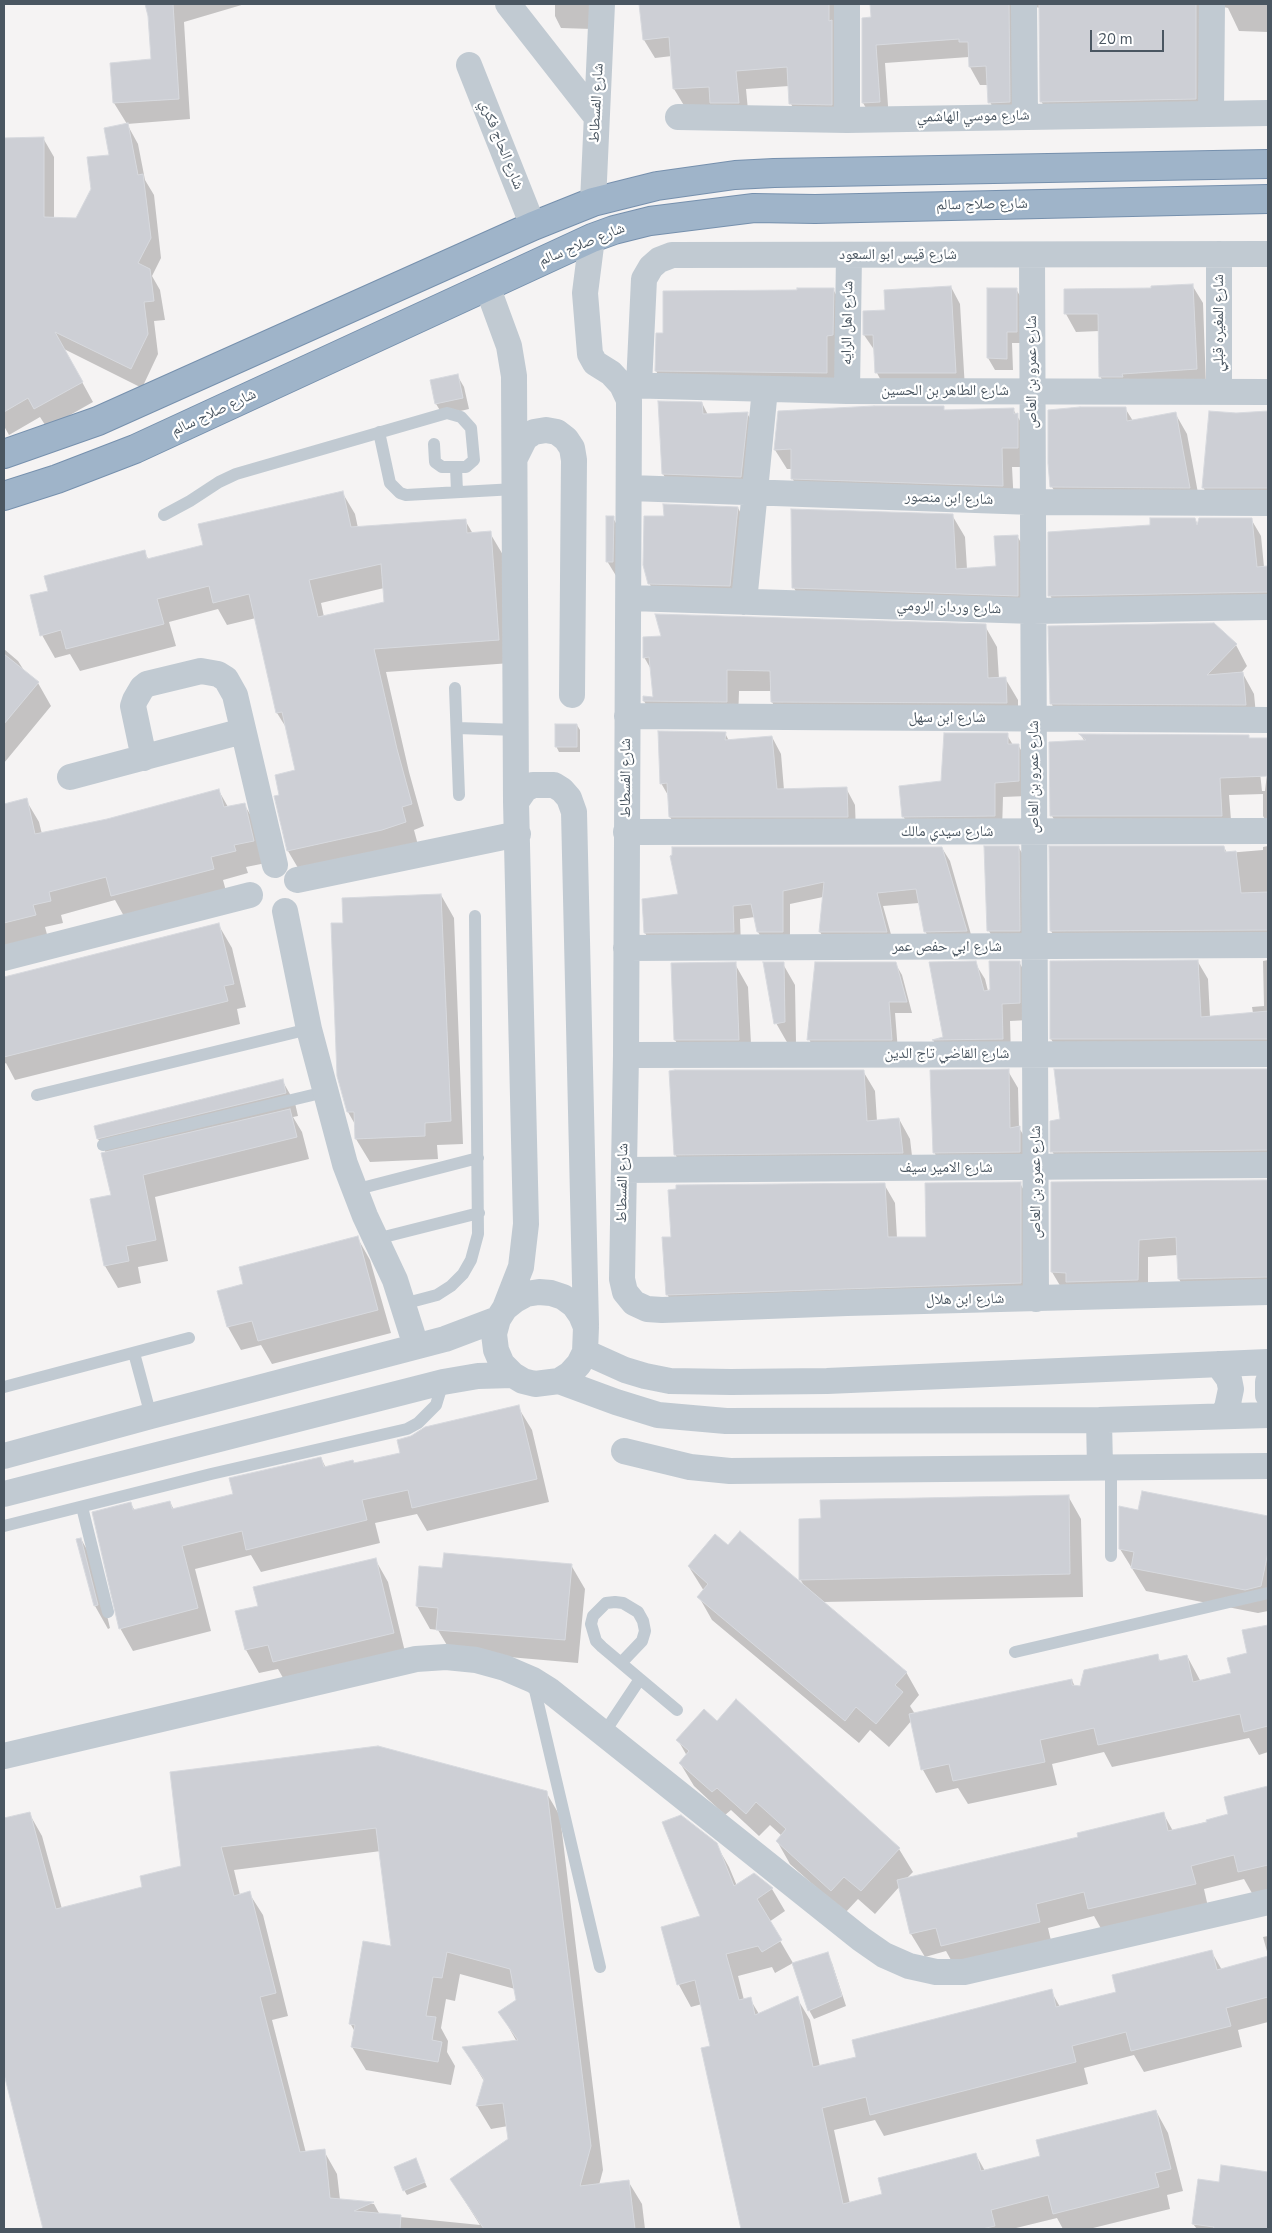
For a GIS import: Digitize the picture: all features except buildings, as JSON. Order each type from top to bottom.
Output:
[{"type":"highway","points":[[4,454],[98,421],[533,226],[593,202],[657,186],[735,175],[1268,164]]},
{"type":"highway","name":"شارع صلاح سالم","points":[[4,496],[57,479],[135,450],[592,238],[650,221],[692,214],[754,208],[815,209],[1268,199]]},
{"type":"street","points":[[508,4],[595,115]]},
{"type":"street","name":"شارع الفسطاط","points":[[593,202],[595,115],[602,4]]},
{"type":"street","points":[[847,120],[848,4]]},
{"type":"street","points":[[1024,4],[1025,116]]},
{"type":"street","points":[[1212,4],[1212,113]]},
{"type":"street","name":"شارع الحاج فكري","points":[[469,65],[533,226]]},
{"type":"street","name":"شارع موسي الهاشمي","points":[[678,117],[847,120],[1268,112]]},
{"type":"street","points":[[592,238],[585,293],[590,354],[595,363],[631,385]]},
{"type":"street","name":"شارع المغيره قبلي","points":[[1219,254],[1219,392]]},
{"type":"street","name":"شارع قيس ابو السعود","points":[[631,385],[644,279],[651,267],[659,260],[672,255],[1268,254]]},
{"type":"street","name":"شارع اهل الرايه","points":[[847,391],[849,255]]},
{"type":"street","name":"شارع عمرو بن العاص","points":[[1032,255],[1036,1298]]},
{"type":"street","points":[[487,286],[513,361],[516,802],[526,1224],[521,1266],[494,1334],[496,1350],[502,1364],[512,1375]]},
{"type":"street","name":"شارع الفسطاط","points":[[631,385],[629,400],[630,598],[627,716],[626,1055],[622,1279],[625,1292],[634,1303],[647,1309],[662,1310]]},
{"type":"street","name":"شارع الطاهر بن الحسين","points":[[631,385],[847,391],[1268,392]]},
{"type":"street","points":[[744,602],[753,492],[765,389]]},
{"type":"street","points":[[515,458],[525,438],[534,432],[546,430],[561,435],[572,448],[574,460],[572,695]]},
{"type":"street","name":"شارع ابن منصور","points":[[630,488],[1033,502],[1268,503]]},
{"type":"street","name":"شارع وردان الرومي","points":[[630,598],[1033,611],[1268,607]]},
{"type":"street","points":[[144,758],[133,706],[137,693],[147,684],[201,671],[218,674],[232,686],[275,865]]},
{"type":"street","name":"شارع ابن سهل","points":[[627,716],[1268,720]]},
{"type":"street","points":[[70,777],[243,731]]},
{"type":"street","points":[[4,1465],[7,1493],[442,1382],[478,1376],[512,1375],[535,1384],[559,1381],[570,1374],[579,1364],[585,1339],[574,812],[569,798],[562,790],[554,785],[544,783],[533,784],[525,789],[516,802]]},
{"type":"street","name":"شارع سيدي مالك","points":[[626,832],[1268,831]]},
{"type":"street","points":[[297,880],[518,834]]},
{"type":"street","points":[[266,866],[284,867],[297,880],[297,898],[293,906],[285,912],[268,914],[259,910],[253,904],[249,886],[252,878],[266,866]]},
{"type":"street","points":[[4,958],[250,895]]},
{"type":"street","points":[[285,912],[309,1030],[345,1164],[354,1190],[396,1280],[416,1346]]},
{"type":"street","name":"شارع ابي حفص عمر","points":[[626,948],[1268,945]]},
{"type":"street","name":"شارع القاضي تاج الدين","points":[[626,1055],[1268,1054]]},
{"type":"street","name":"شارع الامير سيف","points":[[624,1170],[1268,1164]]},
{"type":"street","points":[[4,1456],[460,1334],[502,1313],[526,1294],[539,1292],[552,1292],[574,1305],[581,1315],[585,1339],[625,1370],[670,1381],[818,1382],[1268,1362]]},
{"type":"street","name":"شارع ابن هلال","points":[[662,1310],[847,1303],[1268,1292]]},
{"type":"street","points":[[1218,1364],[1229,1379],[1231,1389],[1227,1408],[1221,1416]]},
{"type":"street","points":[[559,1381],[636,1409],[658,1415],[689,1419],[796,1422],[1099,1420],[1268,1415]]},
{"type":"street","points":[[1268,1382],[1268,1395]]},
{"type":"street","points":[[1099,1420],[1105,1467]]},
{"type":"street","points":[[624,1451],[690,1467],[730,1471],[1268,1466]]},
{"type":"street","points":[[4,1756],[416,1660],[446,1657],[476,1660],[505,1668],[549,1690],[862,1939],[884,1955],[909,1966],[936,1972],[964,1972],[1268,1902]]},
{"type":"lane","points":[[164,515],[218,482],[236,474],[447,413],[454,414],[467,422],[471,428],[474,456],[469,466],[438,465],[434,458],[434,444]]},
{"type":"lane","points":[[379,432],[390,483],[395,490],[406,495],[515,489]]},
{"type":"lane","points":[[456,467],[458,492]]},
{"type":"lane","points":[[455,688],[459,795]]},
{"type":"lane","points":[[456,728],[517,730]]},
{"type":"lane","points":[[403,1304],[437,1295],[451,1286],[463,1274],[476,1247],[480,1214],[475,916]]},
{"type":"lane","points":[[37,1095],[309,1030]]},
{"type":"lane","points":[[103,1145],[325,1092]]},
{"type":"lane","points":[[354,1190],[478,1158]]},
{"type":"lane","points":[[376,1239],[480,1214]]},
{"type":"lane","points":[[4,1387],[189,1338]]},
{"type":"lane","points":[[134,1353],[151,1416]]},
{"type":"lane","points":[[4,1526],[211,1474],[407,1429],[418,1423],[436,1406],[442,1382]]},
{"type":"lane","points":[[1105,1467],[1111,1556]]},
{"type":"lane","points":[[82,1507],[108,1612]]},
{"type":"lane","points":[[1016,1652],[1268,1593]]},
{"type":"lane","points":[[621,1663],[642,1641],[645,1631],[643,1621],[638,1612],[623,1603],[606,1603],[593,1616],[591,1624],[596,1641],[621,1663],[677,1710]]},
{"type":"lane","points":[[604,1734],[640,1679]]},
{"type":"lane","points":[[532,1680],[600,1967]]}]
